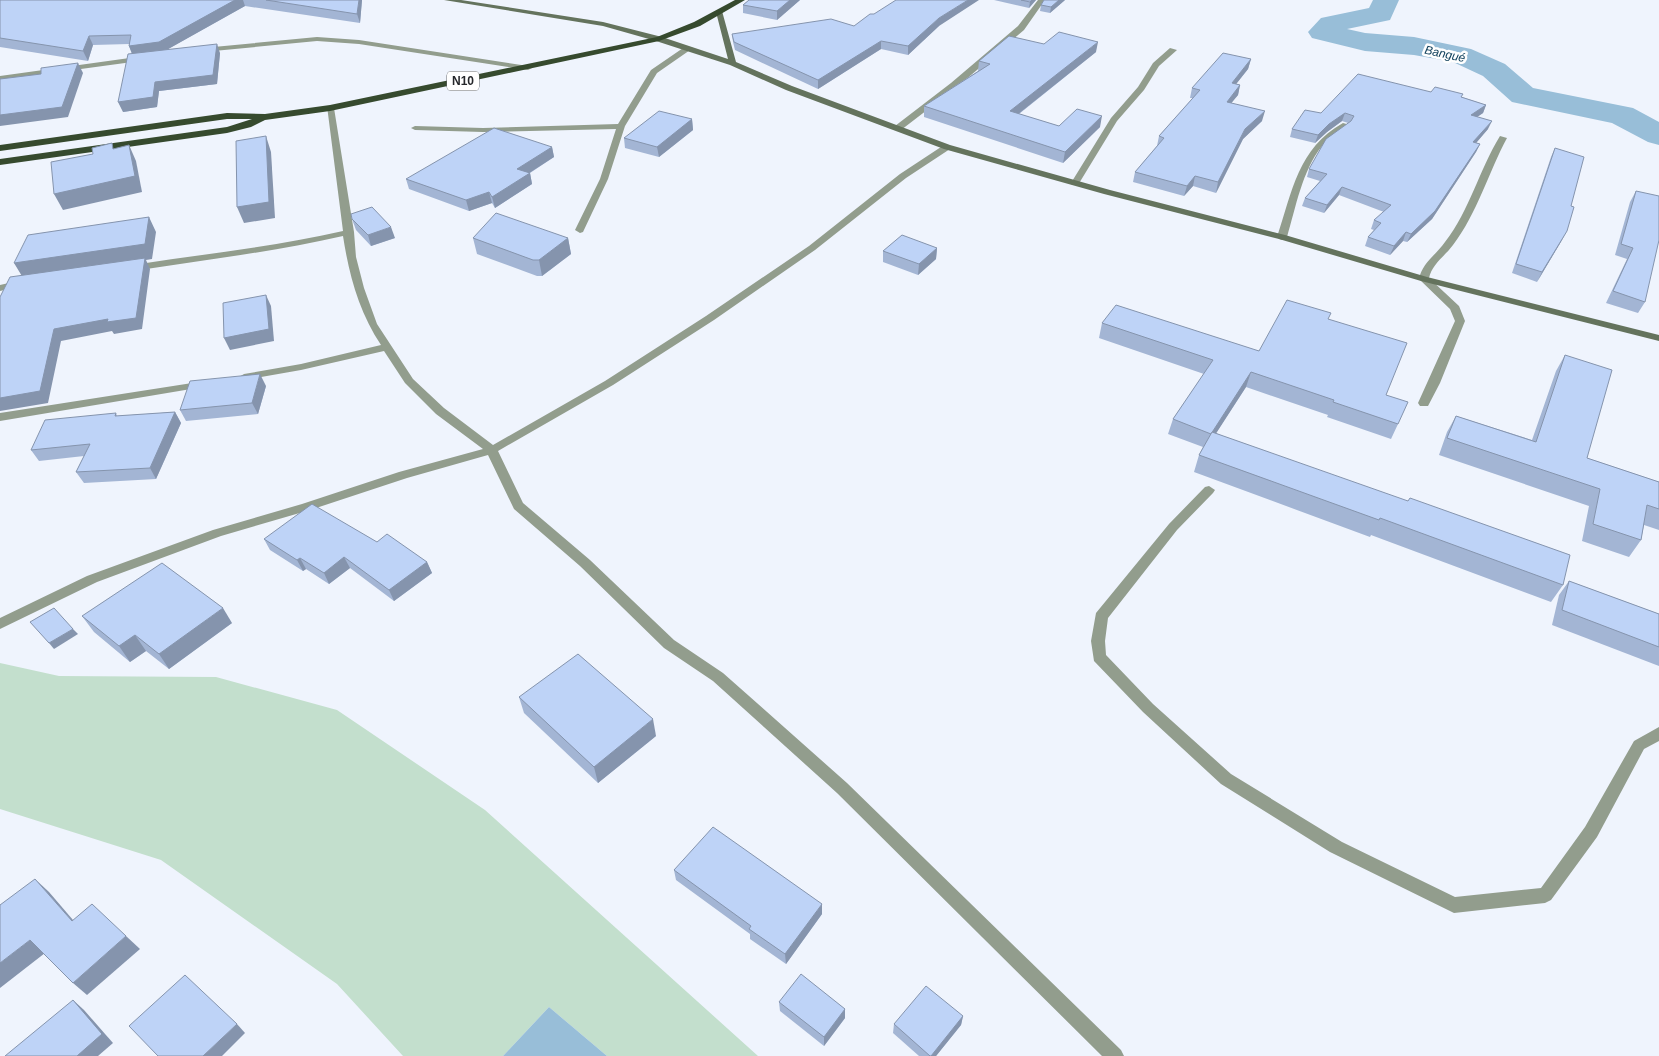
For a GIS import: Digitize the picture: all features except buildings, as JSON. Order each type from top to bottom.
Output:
[{"type":"highway","name":"N10","points":[[0,148],[227,116],[265,117],[330,108],[528,68],[659,38],[720,12],[740,0]]},
{"type":"highway","name":"N10","points":[[0,162],[227,130],[248,125],[265,117]]},
{"type":"main road","points":[[446,0],[469,1],[603,24],[659,38],[733,64],[789,88],[947,147],[1075,183],[1282,237],[1424,279],[1659,338]]},
{"type":"main road","points":[[720,12],[733,64]]},
{"type":"street","points":[[898,128],[947,91],[1015,33],[1042,0]]},
{"type":"street","points":[[192,51],[317,39],[359,42],[528,68]]},
{"type":"street","points":[[580,230],[604,179],[621,126],[654,72],[689,48]]},
{"type":"street","points":[[1075,183],[1114,120],[1141,88],[1156,65],[1173,50]]},
{"type":"street","points":[[0,78],[154,57]]},
{"type":"street","points":[[330,108],[351,257],[359,288],[372,324],[409,380],[440,410],[492,450],[518,506],[585,564],[669,644],[718,677],[842,788],[1115,1056]]},
{"type":"street","points":[[1282,237],[1303,168],[1333,130],[1346,125]]},
{"type":"street","points":[[414,128],[483,130],[621,126]]},
{"type":"street","points":[[1424,402],[1435,383],[1460,321],[1455,308],[1424,279],[1426,269],[1450,244],[1483,183],[1490,161],[1503,138]]},
{"type":"street","points":[[0,624],[92,579],[218,534],[403,475],[492,450],[609,383],[710,318],[812,248],[903,176],[947,147]]},
{"type":"street","points":[[121,269],[246,250],[293,245],[348,232]]},
{"type":"street","points":[[0,288],[30,281]]},
{"type":"street","points":[[0,417],[225,381],[301,367],[387,347]]},
{"type":"street","points":[[1209,490],[1173,527],[1101,617],[1098,641],[1099,657],[1148,708],[1226,780],[1336,847],[1454,905],[1545,895],[1591,832],[1639,745],[1659,733]]},
{"type":"green space","points":[[0,663],[59,676],[216,677],[337,710],[485,810],[758,1056],[607,1056],[549,1007],[503,1056],[403,1056],[337,984],[161,860],[0,809]]},
{"type":"water","points":[[549,1007],[607,1056],[503,1056]]},
{"type":"waterway","name":"Bangué","points":[[1386,0],[1380,14],[1331,24],[1322,32],[1365,42],[1414,46],[1461,55],[1494,70],[1523,95],[1622,115],[1659,135]]}]
